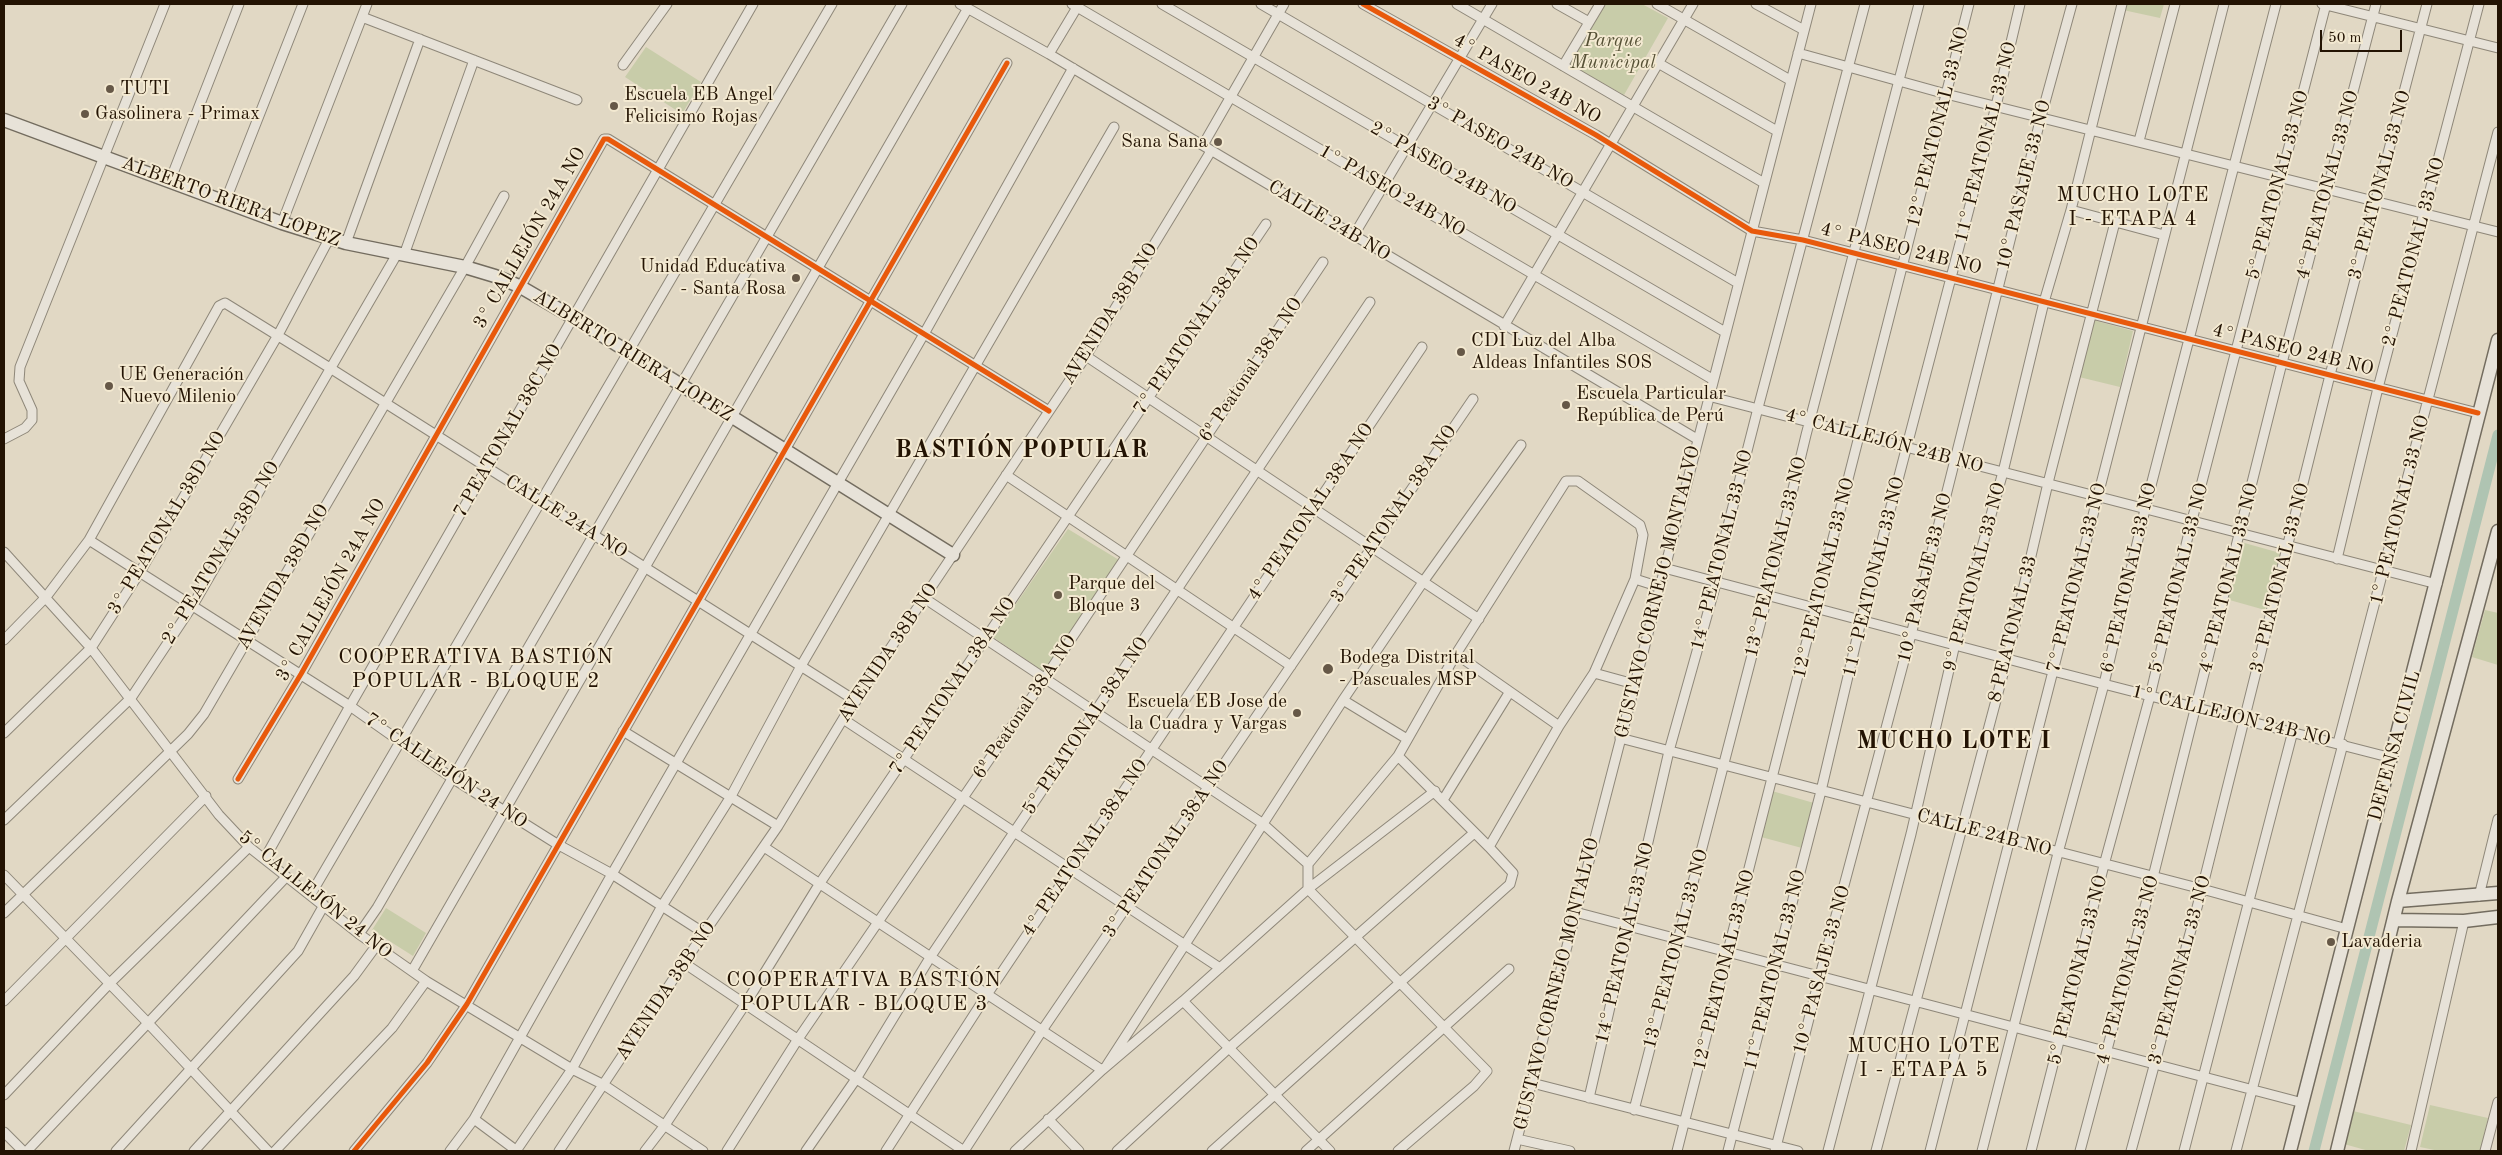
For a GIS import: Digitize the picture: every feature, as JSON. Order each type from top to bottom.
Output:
[{"type":"street","points":[[4,439],[24,428],[32,420],[32,410],[18,375],[103,156],[165,4]]},
{"type":"street","points":[[170,181],[240,4]]},
{"type":"street","points":[[225,202],[303,4]]},
{"type":"street","points":[[282,224],[368,4]]},
{"type":"street","points":[[623,65],[667,4]]},
{"type":"street","name":"7 PEATONAL 38C NO","points":[[265,858],[350,706],[753,4]]},
{"type":"street","points":[[311,894],[832,4]]},
{"type":"street","points":[[359,934],[377,908],[902,4]]},
{"type":"street","name":"2° PASEO 24B NO","points":[[1162,4],[1725,332]]},
{"type":"street","name":"3° PASEO 24B NO","points":[[1262,4],[1738,283]]},
{"type":"street","points":[[1203,146],[1255,58],[1284,4]]},
{"type":"street","name":"4° PASEO 24B NO","points":[[1363,4],[1610,145],[1752,232],[1803,240],[2478,413]]},
{"type":"street","points":[[1457,4],[1764,184]]},
{"type":"street","points":[[1354,236],[1492,4]]},
{"type":"street","points":[[1557,4],[1589,22]]},
{"type":"street","points":[[1563,66],[1600,4]]},
{"type":"street","points":[[1657,4],[1790,80]]},
{"type":"street","points":[[1504,326],[1693,4]]},
{"type":"street","points":[[1756,4],[1804,30]]},
{"type":"street","name":"GUSTAVO CORNEJO MONTALVO","points":[[1514,1151],[1810,4]]},
{"type":"street","name":"14° PEATONAL 33 NO","points":[[1589,1098],[1669,751],[1717,580],[1719,561],[1758,408],[1865,4]]},
{"type":"street","name":"13° PEATONAL 33 NO","points":[[1634,1110],[1680,938],[1854,253],[1920,4]]},
{"type":"street","name":"12° PEATONAL 33 NO","points":[[1677,1151],[1970,4]]},
{"type":"street","name":"11° PEATONAL 33 NO","points":[[1728,1151],[1821,791],[1861,621],[1996,106],[2020,4]]},
{"type":"street","name":"10° PASAJE 33 NO","points":[[1776,1148],[1865,802],[1911,634],[2041,117],[2072,4]]},
{"type":"street","name":"9° PEATONAL 33 NO","points":[[1828,1151],[1915,815],[1955,644],[2003,472],[2044,302],[2071,210],[2089,129],[2122,4]]},
{"type":"street","points":[[2139,141],[2175,4]]},
{"type":"street","name":"7° PEATONAL 33 NO","points":[[1930,1151],[2224,4]]},
{"type":"street","name":"6° PEATONAL 33 NO","points":[[1982,1151],[2058,853],[2104,684],[2145,509],[2188,339],[2276,4]]},
{"type":"street","points":[[2324,4],[2498,48]]},
{"type":"street","name":"5° PEATONAL 33 NO","points":[[2032,1151],[2104,865],[2150,696],[2192,520],[2324,4]]},
{"type":"street","name":"4° PEATONAL 33 NO","points":[[2080,1151],[2105,1051],[2153,877],[2282,363],[2376,4]]},
{"type":"street","name":"3° PEATONAL 33 NO","points":[[2131,1151],[2202,890],[2330,376],[2427,4]]},
{"type":"street","name":"2° PEATONAL 33 NO","points":[[2337,559],[2378,388],[2479,4]]},
{"type":"street","points":[[1049,54],[1076,5]]},
{"type":"street","name":"1° PASEO 24B NO","points":[[1076,5],[1712,379]]},
{"type":"street","points":[[412,971],[816,268],[964,6]]},
{"type":"street","name":"CALLE 24B NO","points":[[964,6],[1073,68],[1504,326],[1697,439]]},
{"type":"street","points":[[362,17],[577,100]]},
{"type":"street","points":[[346,243],[420,40]]},
{"type":"street","points":[[1798,53],[1946,94],[2280,175],[2327,189],[2498,232]]},
{"type":"street","name":"2° PEATONAL 38D NO","points":[[4,820],[131,698],[193,605],[330,368],[400,254],[474,60]]},
{"type":"street","points":[[1658,62],[1777,131]]},
{"type":"street","points":[[354,1151],[427,1063],[466,1004],[1007,63]]},
{"type":"street","points":[[450,1151],[474,1119],[519,1036],[924,334],[1073,68]]},
{"type":"street","name":"ALBERTO RIERA LOPEZ","points":[[4,120],[282,224],[346,243],[465,267],[519,286],[574,318],[953,555]]},
{"type":"street","points":[[474,1119],[516,1151],[572,1069],[662,906],[730,798],[801,666],[1114,127]]},
{"type":"street","name":"1° PEATONAL 33 NO","points":[[2236,1151],[2298,917],[2428,400],[2498,132]]},
{"type":"street","name":"3° CALLEJÓN 24A NO","points":[[238,779],[301,674],[602,141],[608,139],[1049,411]]},
{"type":"street","name":"AVENIDA 38B NO","points":[[559,1151],[704,933],[778,826],[843,719],[1086,356],[1211,151]]},
{"type":"street","name":"AVENIDA 38D NO","points":[[4,913],[170,750],[204,714],[384,402],[465,267],[504,196]]},
{"type":"street","points":[[2071,210],[2164,235]]},
{"type":"street","name":"8 PEATONAL 33","points":[[1876,1151],[2007,659],[2048,483],[2115,222]]},
{"type":"street","name":"7° PEATONAL 38A NO","points":[[645,1151],[665,1125],[746,1003],[820,883],[1266,224]]},
{"type":"street","name":"3° PEATONAL 38D NO","points":[[4,733],[91,648],[140,572],[278,335],[330,239]]},
{"type":"street","name":"6º Peatonal 38A NO","points":[[727,1151],[798,1039],[1045,678],[1323,262]]},
{"type":"street","name":"5° PEATONAL 38A NO","points":[[806,1151],[856,1079],[931,956],[1370,302]]},
{"type":"street","name":"CALLE 24A NO","points":[[89,540],[219,306],[225,303],[436,434],[856,701]]},
{"type":"street","name":"DEFENSA CIVIL","points":[[2290,1151],[2437,584],[2478,413],[2498,340]]},
{"type":"street","name":"4° PEATONAL 38A NO","points":[[886,1151],[988,993],[1422,348]]},
{"type":"street","points":[[1086,356],[1479,619]]},
{"type":"street","name":"4° CALLEJÓN 24B NO","points":[[1708,396],[2437,584]]},
{"type":"street","name":"3° PEATONAL 38A NO","points":[[964,1151],[1043,1030],[1473,399]]},
{"type":"street","points":[[1105,1067],[1343,700],[1423,582],[1521,445]]},
{"type":"street","points":[[1006,475],[1291,666]]},
{"type":"street","points":[[1398,1151],[1474,1086],[1487,1071],[1308,889],[1308,864],[1398,756],[1456,654],[1566,481],[1578,480],[1643,528],[1635,579],[1594,673],[1559,726],[1489,847]]},
{"type":"street","points":[[2337,1151],[2398,901],[2498,531]]},
{"type":"street","points":[[4,640],[46,597],[89,540]]},
{"type":"street","name":"7° CALLEJÓN 24 NO","points":[[89,540],[350,706],[452,778],[557,844],[612,874],[704,933]]},
{"type":"street","name":"5° CALLEJÓN 24 NO","points":[[4,552],[91,648],[219,815],[249,847],[265,858],[286,877],[311,894],[359,934],[426,981],[572,1069],[604,1085],[703,1151]]},
{"type":"street","name":"1° CALLEJON 24B NO","points":[[1664,568],[1717,580],[1767,596],[1861,621],[2196,708],[2341,743],[2392,758]]},
{"type":"street","points":[[1635,579],[1660,587]]},
{"type":"street","points":[[924,598],[1262,823],[1308,864]]},
{"type":"street","points":[[1456,654],[1509,693],[1559,726]]},
{"type":"street","points":[[1594,673],[1634,684]]},
{"type":"street","points":[[1443,800],[1509,693]]},
{"type":"street","points":[[1343,700],[1407,739]]},
{"type":"street","points":[[843,719],[1220,968]]},
{"type":"street","points":[[623,731],[778,826]]},
{"type":"street","points":[[2184,1151],[2247,902],[2293,731]]},
{"type":"street","name":"CALLE 24B NO","points":[[1620,738],[2347,929]]},
{"type":"street","points":[[1212,1151],[1510,884],[1513,873],[1435,791],[1398,756]]},
{"type":"street","points":[[1015,1151],[1105,1067],[1183,1001],[1308,889],[1435,791]]},
{"type":"street","points":[[4,1001],[206,796]]},
{"type":"street","points":[[2480,896],[2498,819]]},
{"type":"street","points":[[1117,1151],[1229,1048],[1474,833]]},
{"type":"street","points":[[4,1095],[110,984],[249,847]]},
{"type":"street","points":[[764,847],[1043,1030],[1105,1067]]},
{"type":"street","points":[[4,875],[147,1022],[189,1069],[268,1151]]},
{"type":"street","points":[[27,1151],[286,877]]},
{"type":"street","points":[[2398,901],[2480,896],[2498,893]]},
{"type":"street","points":[[116,1151],[298,951],[324,905]]},
{"type":"street","points":[[1575,912],[2303,1103]]},
{"type":"street","points":[[2394,920],[2464,921],[2498,917]]},
{"type":"street","points":[[2411,1151],[2464,921]]},
{"type":"street","points":[[194,1151],[354,976],[376,946]]},
{"type":"street","points":[[684,963],[964,1151]]},
{"type":"street","points":[[1306,1151],[1509,969]]},
{"type":"street","points":[[275,1151],[392,1028],[426,981]]},
{"type":"street","points":[[1183,1001],[1330,1151]]},
{"type":"street","points":[[1532,1083],[1776,1148],[1798,1151]]},
{"type":"street","points":[[2486,1151],[2498,1102]]},
{"type":"street","points":[[1048,1119],[1079,1151]]},
{"type":"street","points":[[4,1132],[23,1151]]},
{"type":"street","points":[[1518,1139],[1570,1151]]},
{"type":"green space","name":"Parque Municipal","points":[[1606,4],[1642,4],[1668,18],[1624,95],[1569,64]]},
{"type":"green space","points":[[2125,4],[2164,4],[2160,18],[2123,10]]},
{"type":"green space","points":[[646,47],[701,82],[682,114],[625,77]]},
{"type":"green space","points":[[2093,320],[2133,331],[2120,387],[2079,377]]},
{"type":"green space","points":[[1068,529],[1119,560],[1044,672],[993,637]]},
{"type":"green space","points":[[2241,542],[2280,553],[2265,610],[2226,599]]},
{"type":"green space","points":[[2485,610],[2498,613],[2498,665],[2472,657]]},
{"type":"green space","points":[[1772,791],[1814,803],[1802,848],[1761,837]]},
{"type":"green space","points":[[386,908],[426,933],[413,956],[372,930]]},
{"type":"green space","points":[[2430,1105],[2488,1118],[2480,1151],[2439,1151],[2420,1147]]},
{"type":"green space","points":[[2353,1111],[2411,1125],[2404,1151],[2369,1151],[2344,1144]]},
{"type":"waterway","points":[[2314,1151],[2498,435]]},
{"type":"cycle path","points":[[1363,4],[1596,135],[1752,231],[1803,240],[2478,413]]},
{"type":"cycle path","points":[[354,1151],[427,1063],[467,1004],[1007,63]]},
{"type":"cycle path","points":[[238,779],[301,674],[604,139],[608,139],[1049,411]]},
{"type":"place","name":"TUTI","points":[[110,89]]},
{"type":"place","name":"Escuela EB Angel Felicisimo Rojas","points":[[614,106]]},
{"type":"place","name":"Gasolinera - Primax","points":[[85,114]]},
{"type":"place","name":"Sana Sana","points":[[1218,142]]},
{"type":"place","name":"Unidad Educativa - Santa Rosa","points":[[796,278]]},
{"type":"place","name":"CDI Luz del Alba Aldeas Infantiles SOS","points":[[1461,352]]},
{"type":"place","name":"UE Generación Nuevo Milenio","points":[[109,386]]},
{"type":"place","name":"Escuela Particular República de Perú","points":[[1566,405]]},
{"type":"place","name":"Parque del Bloque 3","points":[[1058,595]]},
{"type":"place","name":"Bodega Distrital - Pascuales MSP","points":[[1328,669]]},
{"type":"place","name":"Escuela EB Jose de la Cuadra y Vargas","points":[[1297,713]]},
{"type":"place","name":"Lavaderia","points":[[2331,942]]},
{"type":"district","name":"MUCHO LOTE I - ETAPA 4","points":[[2133,207]]},
{"type":"district","name":"BASTIÓN POPULAR","points":[[1022,451]]},
{"type":"district","name":"COOPERATIVA BASTIÓN POPULAR - BLOQUE 2","points":[[476,669]]},
{"type":"district","name":"MUCHO LOTE I","points":[[1954,742]]},
{"type":"district","name":"COOPERATIVA BASTIÓN POPULAR - BLOQUE 3","points":[[864,992]]},
{"type":"district","name":"MUCHO LOTE I - ETAPA 5","points":[[1924,1058]]}]
